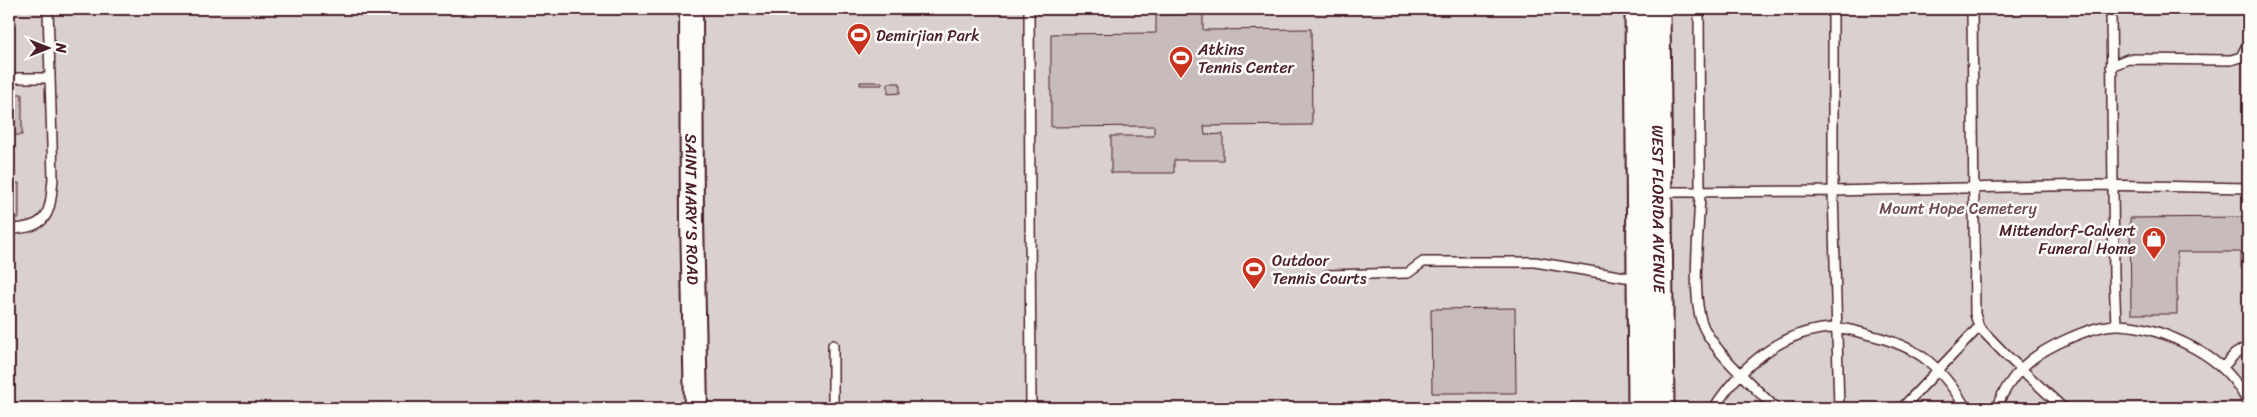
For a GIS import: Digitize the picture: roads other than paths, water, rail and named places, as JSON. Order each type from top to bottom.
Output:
[{"type":"main road","name":"WEST FLORIDA AVENUE","points":[[1638,9],[1650,278],[1661,408]]},
{"type":"main road","name":"WEST FLORIDA AVENUE","points":[[1640,408],[1659,192],[1657,9]]},
{"type":"street","name":"SAINT MARY'S ROAD","points":[[691,9],[692,210],[696,408]]},
{"type":"lane","points":[[9,229],[37,225],[45,218],[51,202],[53,178],[48,9]]},
{"type":"lane","points":[[1029,9],[1031,408]]},
{"type":"lane","points":[[1699,9],[1700,192],[1697,289],[1699,313],[1704,329],[1714,343],[1775,408]]},
{"type":"lane","points":[[1833,9],[1833,191],[1839,408]]},
{"type":"lane","points":[[1972,9],[1975,314],[1980,328],[2064,408]]},
{"type":"lane","points":[[2111,9],[2116,325]]},
{"type":"lane","points":[[2111,66],[2128,60],[2231,60],[2241,57],[2248,43]]},
{"type":"lane","points":[[9,78],[50,78]]},
{"type":"lane","points":[[1659,192],[1974,189],[2096,185],[2114,187],[2248,188]]},
{"type":"lane","points":[[1327,275],[1408,274],[1423,262],[1535,262],[1625,277],[1650,278]]},
{"type":"lane","points":[[1996,408],[2000,398],[2021,369],[2043,352],[2060,342],[2089,331],[2116,325],[2137,326],[2178,339],[2223,368],[2233,378],[2248,404]]},
{"type":"lane","points":[[1714,408],[1740,372],[1769,350],[1794,336],[1836,328],[1886,339],[1925,357],[1953,387],[1966,408]]},
{"type":"lane","points":[[1902,408],[1980,328]]},
{"type":"lane","points":[[833,345],[833,408]]},
{"type":"lane","points":[[2223,368],[2235,354],[2248,346]]},
{"type":"place","name":"Demirjian Park","points":[[859,56]]},
{"type":"place","name":"Atkins Tennis Center","points":[[1181,79]]},
{"type":"place","name":"Mittendorf-Calvert Funeral Home","points":[[2154,260]]},
{"type":"place","name":"Outdoor Tennis Courts","points":[[1254,290]]},
{"type":"park label","name":"Mount Hope Cemetery","points":[[1958,208]]}]
